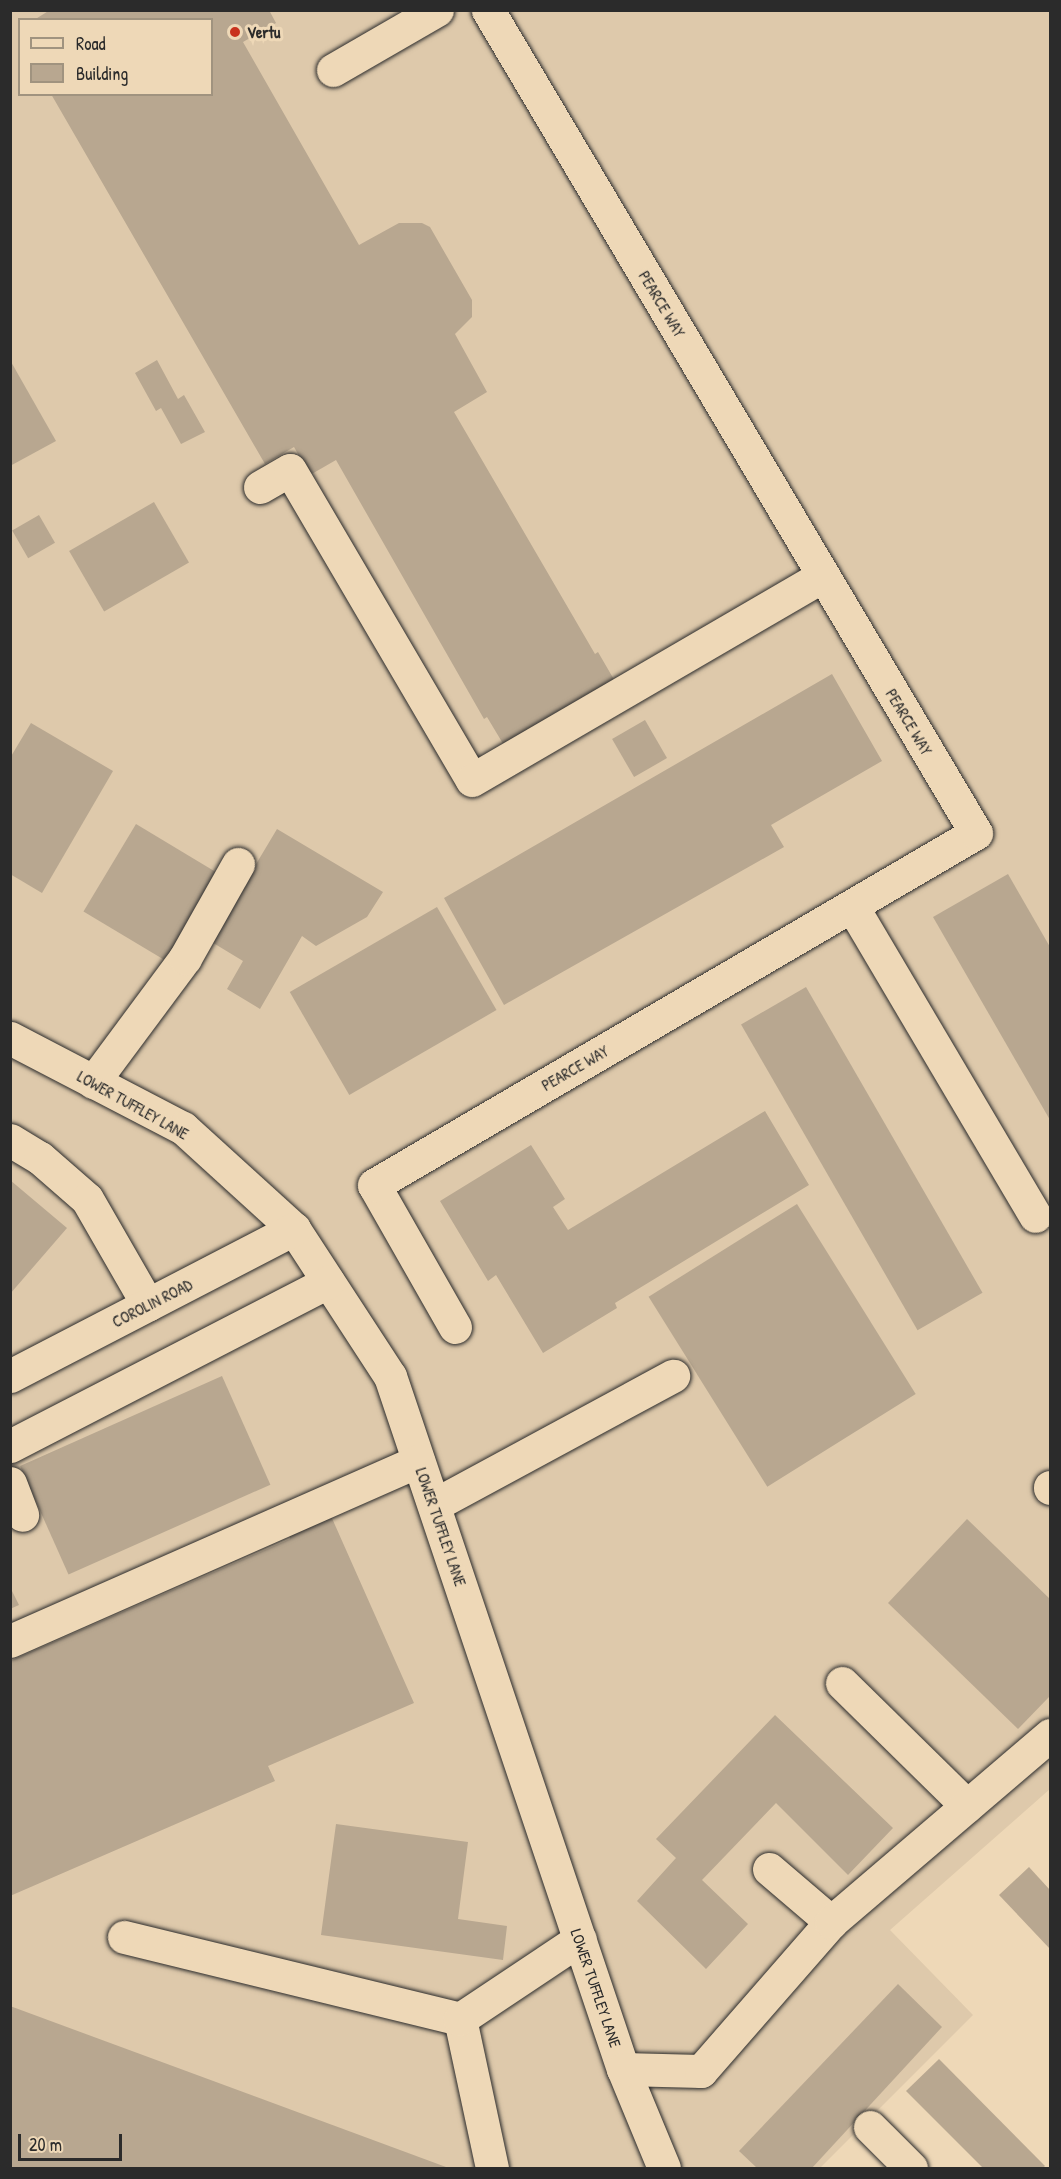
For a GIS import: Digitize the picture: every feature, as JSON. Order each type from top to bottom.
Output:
[{"type":"street","points":[[333,70],[437,10]]},
{"type":"street","name":"PEARCE WAY","points":[[455,1327],[374,1185],[976,833],[488,10]]},
{"type":"street","points":[[260,487],[290,470],[472,780],[823,576]]},
{"type":"street","points":[[93,1082],[185,958],[238,864]]},
{"type":"street","points":[[852,906],[1035,1216]]},
{"type":"street","name":"LOWER TUFFLEY LANE","points":[[10,1038],[183,1128],[294,1229],[390,1376],[623,2069],[664,2169]]},
{"type":"street","points":[[10,1140],[40,1158],[87,1199],[148,1305]]},
{"type":"street","name":"COROLIN ROAD","points":[[10,1376],[294,1229]]},
{"type":"street","points":[[10,1446],[328,1282]]},
{"type":"street","points":[[434,1505],[673,1376]]},
{"type":"street","points":[[10,1641],[418,1461]]},
{"type":"street","points":[[10,1483],[22,1515]]},
{"type":"street","points":[[842,1683],[967,1806]]},
{"type":"street","points":[[623,2069],[701,2071],[831,1922],[1050,1735]]},
{"type":"street","points":[[770,1869],[831,1922]]},
{"type":"street","points":[[124,1937],[460,2019],[580,1940]]},
{"type":"street","points":[[460,2019],[492,2169]]},
{"type":"street","points":[[870,2127],[911,2169]]},
{"type":"shaded area","points":[[11,11],[1050,11],[1050,1789],[890,1930],[973,2015],[820,2168],[11,2168]]},
{"type":"building","points":[[50,10],[269,10],[276,23],[243,42],[359,245],[399,223],[422,223],[430,227],[472,300],[472,317],[455,334],[487,392],[454,412],[595,654],[598,652],[616,683],[505,747],[487,717],[484,719],[336,460],[310,475],[294,447],[265,464],[52,96],[213,96],[213,18],[37,18]]},
{"type":"building","points":[[10,360],[56,441],[10,466]]},
{"type":"building","points":[[157,360],[178,399],[184,395],[205,432],[181,444],[161,408],[156,411],[135,373]]},
{"type":"building","points":[[154,502],[189,563],[104,612],[69,551]]},
{"type":"building","points":[[39,515],[55,543],[28,558],[12,530]]},
{"type":"building","points":[[832,674],[882,761],[771,825],[784,847],[504,1005],[444,898]]},
{"type":"building","points":[[645,720],[667,758],[634,777],[612,739]]},
{"type":"building","points":[[31,723],[113,771],[42,893],[10,874],[10,758]]},
{"type":"building","points":[[136,824],[218,873],[166,961],[83,911]]},
{"type":"building","points":[[277,829],[383,892],[367,917],[316,946],[302,936],[260,1009],[227,989],[243,961],[210,941]]},
{"type":"building","points":[[1008,874],[1050,947],[1050,1120],[933,917]]},
{"type":"building","points":[[437,907],[497,1010],[349,1095],[290,992]]},
{"type":"building","points":[[806,987],[982,1293],[918,1330],[741,1024]]},
{"type":"building","points":[[765,1111],[809,1185],[615,1303],[617,1308],[543,1353],[496,1275],[488,1281],[440,1201],[531,1145],[565,1199],[553,1207],[568,1230]]},
{"type":"building","points":[[10,1180],[67,1228],[10,1294]]},
{"type":"building","points":[[797,1204],[916,1394],[767,1487],[649,1297]]},
{"type":"building","points":[[222,1376],[270,1485],[69,1575],[20,1466]]},
{"type":"building","points":[[331,1516],[414,1703],[268,1766],[275,1781],[10,1896],[10,1661],[290,1539],[289,1535]]},
{"type":"building","points":[[967,1519],[1050,1599],[1050,1696],[1018,1729],[888,1603]]},
{"type":"building","points":[[10,1587],[19,1605],[10,1609]]},
{"type":"building","points":[[775,1715],[893,1828],[848,1875],[776,1803],[702,1880],[748,1924],[706,1969],[637,1901],[676,1858],[656,1839]]},
{"type":"building","points":[[336,1824],[468,1842],[458,1919],[507,1926],[503,1960],[321,1935]]},
{"type":"building","points":[[1029,1867],[1050,1890],[1050,1949],[999,1895]]},
{"type":"building","points":[[898,1984],[942,2027],[812,2168],[757,2168],[739,2151]]},
{"type":"building","points":[[10,2006],[446,2167],[446,2168],[10,2168]]},
{"type":"building","points":[[939,2059],[1045,2166],[1043,2168],[983,2168],[906,2091]]},
{"type":"place","name":"Vertu","points":[[235,32]]}]
